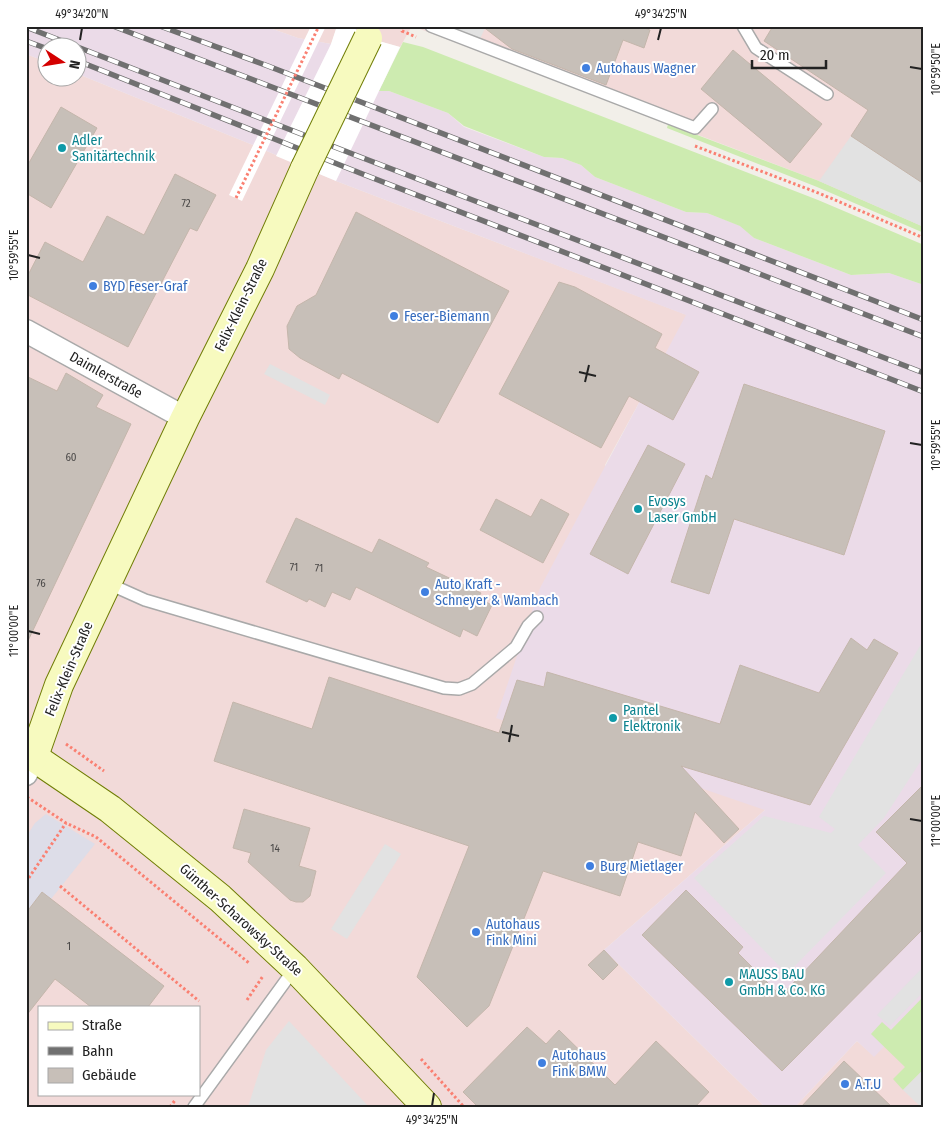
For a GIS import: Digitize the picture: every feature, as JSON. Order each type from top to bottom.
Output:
[{"type":"street","name":"Felix-Klein-Straße","points":[[29,761],[59,685],[185,418],[260,269],[305,168],[371,32]]},
{"type":"street","name":"Daimlerstraße","points":[[26,331],[185,418]]},
{"type":"street","name":"Günther-Scharowsky-Straße","points":[[29,761],[110,809],[220,898],[295,968],[427,1107]]},
{"type":"lane","points":[[431,26],[695,128],[712,109]]},
{"type":"lane","points":[[743,26],[756,48],[827,94]]},
{"type":"lane","points":[[107,583],[145,600],[444,688],[459,689],[472,684],[516,647],[528,626],[537,617]]},
{"type":"lane","points":[[194,1107],[295,968]]},
{"type":"path","points":[[236,198],[319,26]]},
{"type":"path","points":[[26,796],[66,823],[96,837],[278,990]]},
{"type":"path","points":[[26,882],[66,823]]},
{"type":"path","points":[[60,886],[199,1001]]},
{"type":"path","points":[[170,1107],[178,1096]]},
{"type":"shaded area","points":[[26,26],[264,26],[298,38],[331,44],[389,91],[448,113],[464,127],[544,157],[562,158],[581,165],[595,177],[686,212],[707,213],[741,226],[754,238],[851,275],[889,273],[924,285],[924,1006],[874,1057],[857,1041],[795,1107],[765,1107],[604,950],[765,810],[496,718],[540,588],[686,315],[336,181],[88,78],[88,38],[38,38],[38,59],[26,54]]},
{"type":"shaded area","points":[[264,26],[337,26],[331,44],[298,38]]},
{"type":"shaded area","points":[[351,26],[412,26],[400,47],[368,38]]},
{"type":"shaded area","points":[[412,26],[924,26],[924,227],[819,181]]},
{"type":"shaded area","points":[[447,26],[486,26],[480,39]]},
{"type":"shaded area","points":[[26,54],[38,59],[38,88],[88,88],[88,78],[336,181],[687,315],[605,465],[765,810],[604,950],[765,1107],[26,1107]]},
{"type":"shaded area","points":[[851,136],[924,184],[924,227],[819,181]]},
{"type":"shaded area","points":[[270,364],[330,395],[325,405],[264,374]]},
{"type":"shaded area","points":[[924,639],[924,756],[884,818],[858,845],[886,873],[787,974],[694,878],[764,816],[831,833],[835,829],[819,817]]},
{"type":"shaded area","points":[[46,814],[95,844],[51,899],[26,913],[26,837],[35,823]]},
{"type":"shaded area","points":[[385,844],[401,854],[347,939],[331,929]]},
{"type":"shaded area","points":[[924,966],[924,991],[890,1026],[877,1015]]},
{"type":"shaded area","points":[[924,1006],[924,1107],[795,1107],[857,1041],[874,1056]]},
{"type":"shaded area","points":[[289,1021],[369,1107],[248,1107],[266,1050]]},
{"type":"shaded area","points":[[921,1072],[924,1074],[924,1107],[921,1107],[903,1090]]},
{"type":"green space","points":[[403,42],[423,47],[818,200],[924,245],[924,285],[889,273],[851,275],[754,238],[740,226],[707,213],[686,212],[595,177],[581,165],[562,158],[544,157],[464,126],[448,113],[389,91],[379,91]]},
{"type":"green space","points":[[668,124],[819,181],[924,227],[924,233],[817,187],[667,128]]},
{"type":"green space","points":[[924,996],[924,1074],[921,1072],[903,1090],[893,1079],[905,1067],[871,1034],[882,1022],[891,1030]]},
{"type":"pier","points":[[311,26],[326,26],[242,201],[229,195]]},
{"type":"pier","points":[[337,26],[351,26],[368,38],[400,47],[336,181],[276,156],[331,44]]},
{"type":"building","name":"Autohaus Wagner","points":[[482,26],[639,26],[650,30],[644,48],[623,40],[606,85],[512,49]]},
{"type":"building","points":[[773,26],[924,26],[924,184],[851,136],[868,110],[764,41]]},
{"type":"building","points":[[733,50],[822,124],[790,163],[701,89]]},
{"type":"building","name":"Adler Sanitärtechnik","points":[[61,107],[97,128],[51,208],[26,193],[26,168]]},
{"type":"building","name":"BYD Feser-Graf","points":[[175,174],[216,195],[197,231],[190,228],[128,347],[26,294],[26,279],[45,242],[83,262],[107,216],[144,235]]},
{"type":"building","name":"Feser-Biemann","points":[[356,212],[509,291],[438,423],[342,373],[339,379],[300,358],[289,349],[287,326],[297,306],[316,295]]},
{"type":"building","points":[[559,282],[575,287],[662,334],[655,348],[699,372],[673,420],[629,396],[601,448],[499,394]]},
{"type":"building","points":[[66,373],[103,395],[96,407],[131,424],[26,645],[26,376],[57,391]]},
{"type":"building","points":[[744,384],[885,431],[844,555],[734,519],[709,594],[671,582],[706,475],[712,479]]},
{"type":"building","name":"Evosys Laser GmbH","points":[[648,445],[685,464],[628,574],[590,554]]},
{"type":"building","points":[[496,499],[531,517],[541,499],[569,514],[543,563],[480,530]]},
{"type":"building","points":[[296,518],[372,553],[379,539],[429,563],[426,567],[481,593],[478,598],[492,605],[477,636],[463,629],[460,637],[356,587],[350,600],[332,592],[325,607],[309,599],[307,602],[266,582]]},
{"type":"building","points":[[851,638],[867,650],[874,639],[898,653],[810,805],[681,766],[739,829],[724,843],[695,812],[681,856],[638,842],[620,896],[543,871],[489,1006],[467,1027],[417,977],[469,846],[214,761],[233,702],[312,729],[329,677],[499,733],[517,680],[544,687],[547,672],[720,724],[740,665],[819,693]]},
{"type":"building","name":"MAUSS BAU GmbH & Co. KG","points":[[924,784],[924,928],[782,1071],[642,935],[686,890],[743,947],[738,953],[781,996],[907,863],[876,832]]},
{"type":"building","points":[[244,809],[310,828],[299,866],[316,871],[310,896],[303,902],[290,900],[248,862],[251,853],[233,848]]},
{"type":"building","points":[[42,892],[164,986],[149,1006],[90,1006],[55,979],[26,1016],[26,913]]},
{"type":"building","points":[[604,950],[618,965],[603,980],[588,965]]},
{"type":"building","name":"Autohaus Fink BMW","points":[[527,1027],[546,1044],[559,1030],[615,1085],[656,1041],[709,1092],[695,1107],[478,1107],[463,1092]]},
{"type":"building","name":"A.T.U","points":[[844,1061],[892,1107],[801,1107]]},
{"type":"railway","points":[[113,26],[924,337]]},
{"type":"railway","points":[[160,26],[924,320]]},
{"type":"railway","points":[[26,27],[924,373]]},
{"type":"railway","points":[[26,41],[38,45]]},
{"type":"railway","points":[[88,65],[360,173],[924,392]]},
{"type":"place","name":"Autohaus Wagner","points":[[586,68]]},
{"type":"place","name":"Adler Sanitärtechnik","points":[[62,148]]},
{"type":"place","name":"BYD Feser-Graf","points":[[93,286]]},
{"type":"place","name":"Feser-Biemann","points":[[394,316]]},
{"type":"place","name":"Evosys Laser GmbH","points":[[638,509]]},
{"type":"place","name":"Auto Kraft - Schneyer & Wambach","points":[[425,592]]},
{"type":"place","name":"Pantel Elektronik","points":[[613,718]]},
{"type":"place","name":"Burg Mietlager","points":[[590,866]]},
{"type":"place","name":"Autohaus Fink Mini","points":[[476,932]]},
{"type":"place","name":"MAUSS BAU GmbH & Co. KG","points":[[729,982]]},
{"type":"place","name":"Autohaus Fink BMW","points":[[542,1063]]},
{"type":"place","name":"A.T.U","points":[[845,1084]]}]
